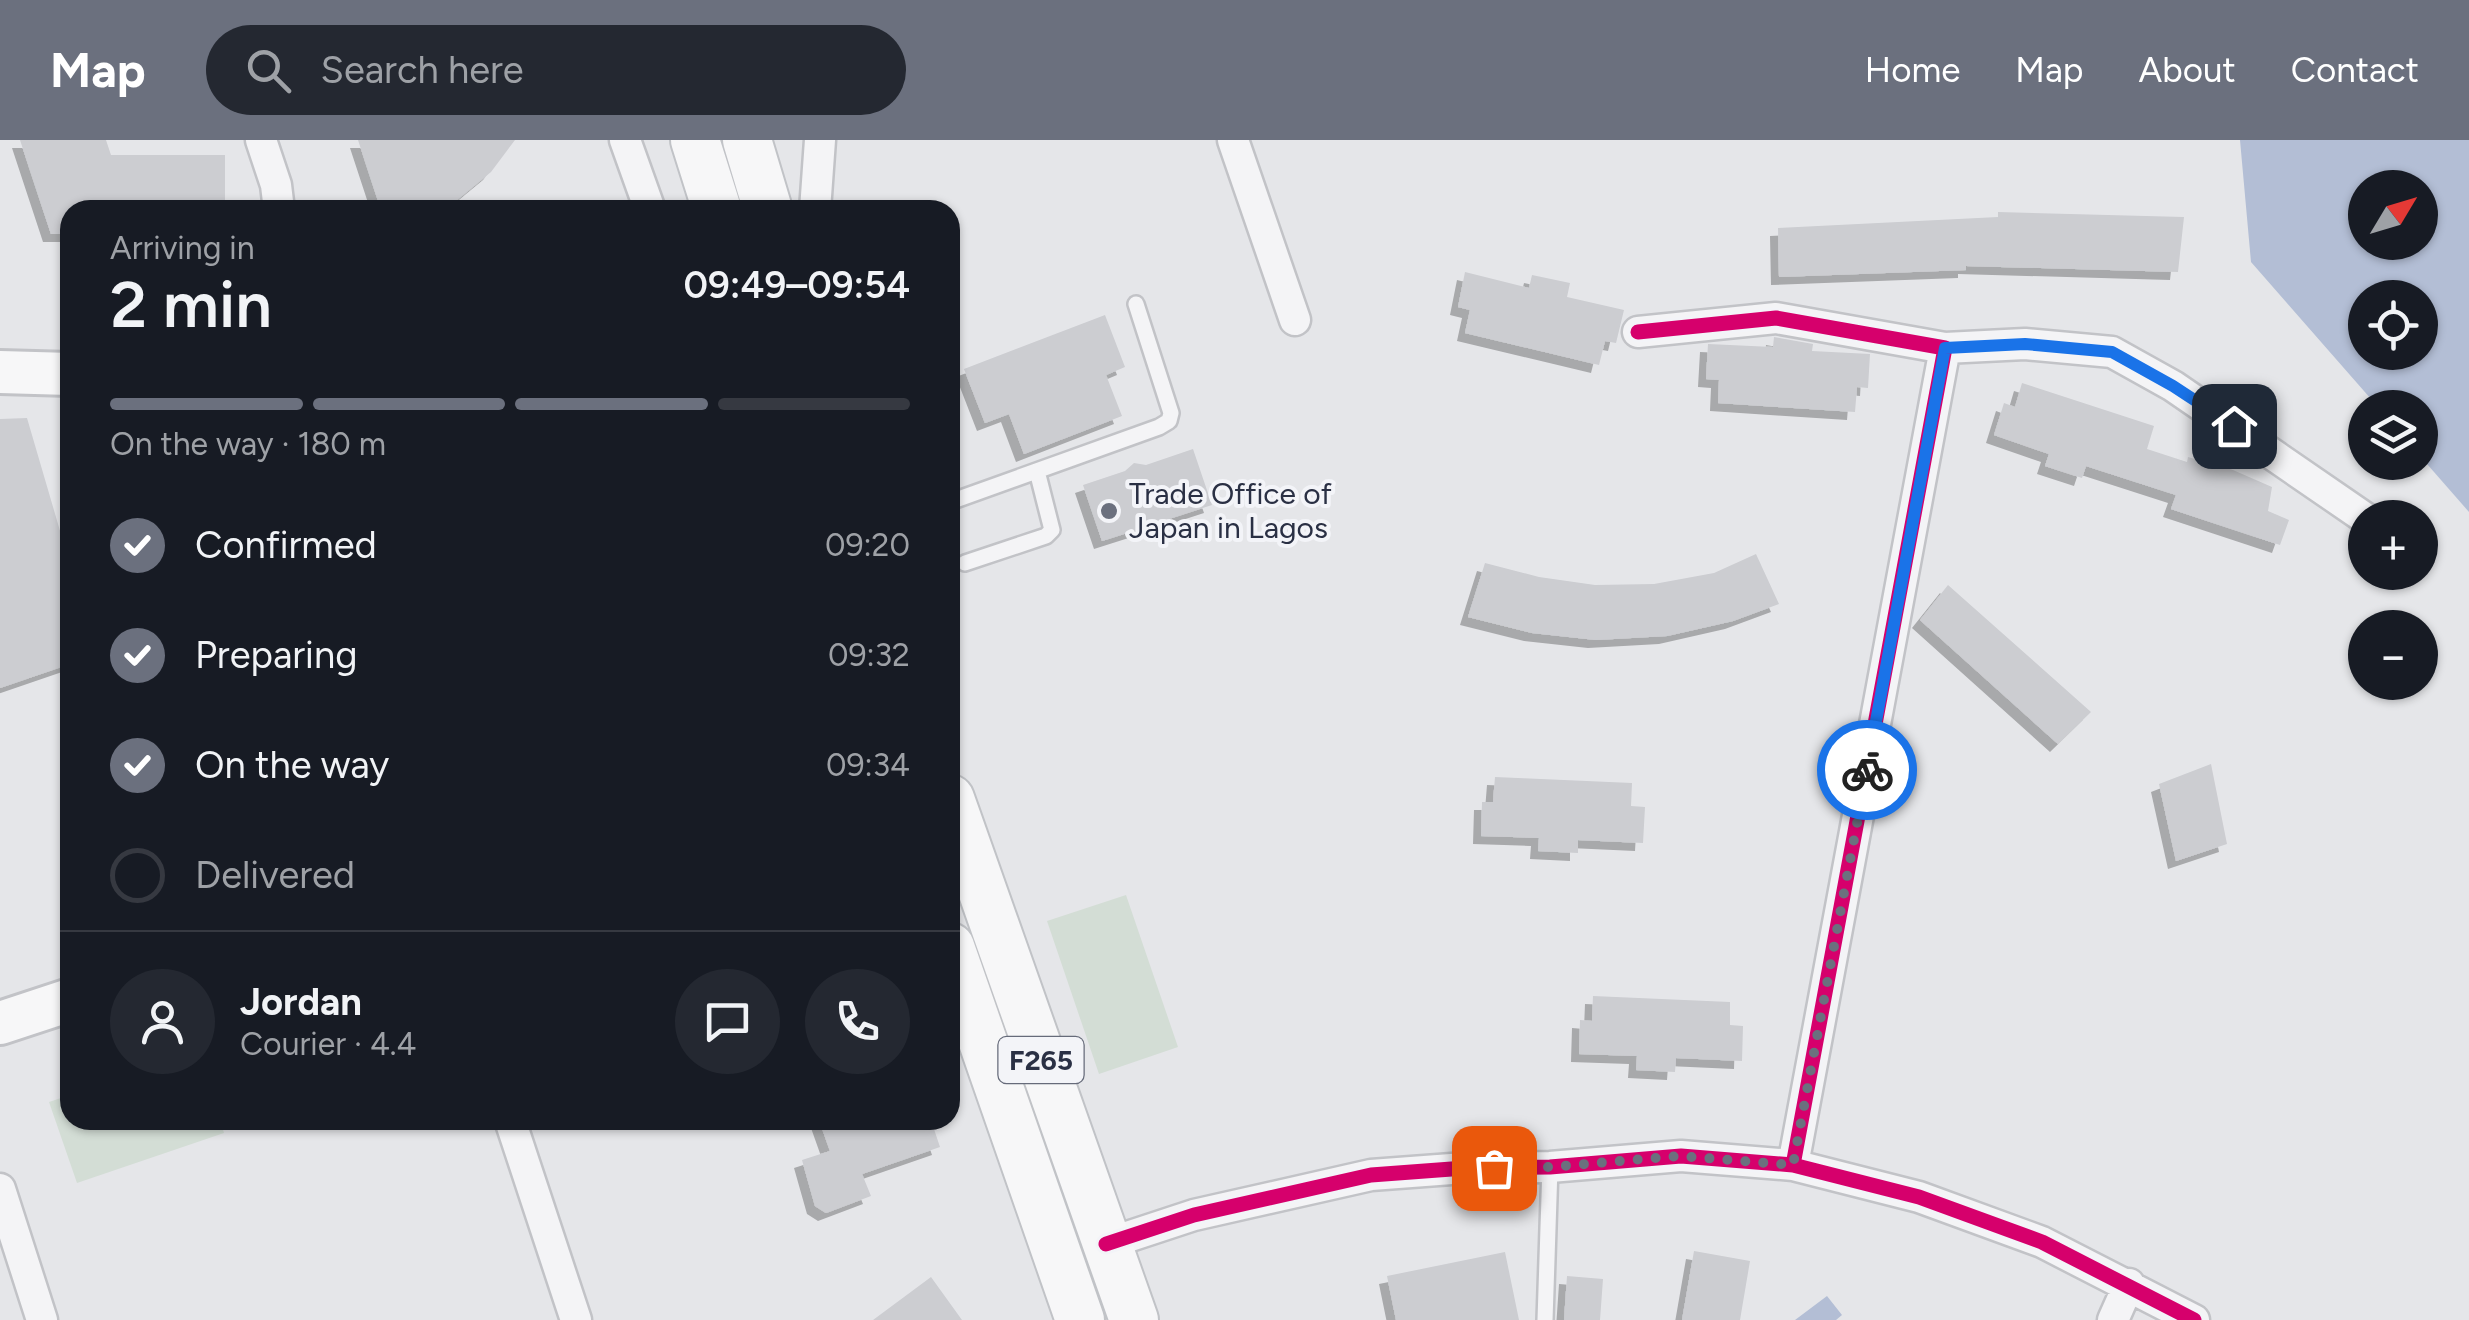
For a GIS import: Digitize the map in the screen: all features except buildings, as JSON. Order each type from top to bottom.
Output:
[{"type":"main road","points":[[694,140],[698,200]]},
{"type":"main road","points":[[694,140],[714,200]]},
{"type":"main road","points":[[747,140],[765,200]]},
{"type":"main road","points":[[0,372],[60,374]]},
{"type":"main road","name":"F265","points":[[960,828],[1134,1320]]},
{"type":"main road","name":"F265","points":[[960,976],[1080,1320]]},
{"type":"main road","points":[[0,1023],[60,1003]]},
{"type":"street","points":[[261,140],[278,200]]},
{"type":"street","points":[[625,140],[646,200]]},
{"type":"street","points":[[816,200],[820,140]]},
{"type":"street","points":[[1232,140],[1295,320]]},
{"type":"street","points":[[1638,332],[1776,318],[1945,348],[2025,344],[2112,352],[2173,386],[2348,506]]},
{"type":"street","points":[[1793,1165],[1945,348]]},
{"type":"street","points":[[513,1130],[576,1320]]},
{"type":"street","points":[[1106,1244],[1194,1215],[1372,1175],[1680,1156],[1793,1165],[1919,1197],[2042,1242],[2194,1320]]},
{"type":"street","points":[[0,1189],[42,1320]]},
{"type":"street","points":[[2113,1320],[2129,1284]]},
{"type":"lane","points":[[960,498],[1168,421],[1171,413],[1136,304]]},
{"type":"lane","points":[[965,563],[1046,536],[1052,530],[1036,471]]},
{"type":"lane","points":[[1545,1320],[1550,1167]]},
{"type":"shaded area","points":[[1126,895],[1178,1047],[1099,1074],[1047,921]]},
{"type":"shaded area","points":[[60,1098],[60,1130],[224,1133],[77,1183],[49,1102]]},
{"type":"water","points":[[2240,140],[2469,140],[2469,512],[2438,477],[2438,390],[2363,390],[2251,262]]},
{"type":"water","points":[[1827,1296],[1842,1315],[1836,1320],[1795,1320]]},
{"type":"cycle path","points":[[1638,332],[1776,318],[1945,348],[1793,1165]]},
{"type":"cycle path","points":[[1106,1244],[1194,1215],[1371,1175],[1681,1156],[1793,1165],[1919,1197],[2042,1242],[2194,1320]]},
{"type":"way so far","points":[[1494,1168],[1680,1156],[1793,1165],[1867,770]]},
{"type":"place","name":"Trade Office of Japan in Lagos","points":[[1109,511]]},
{"type":"route","points":[[1867,770],[1945,348],[2025,344],[2112,352],[2234,426]]}]
